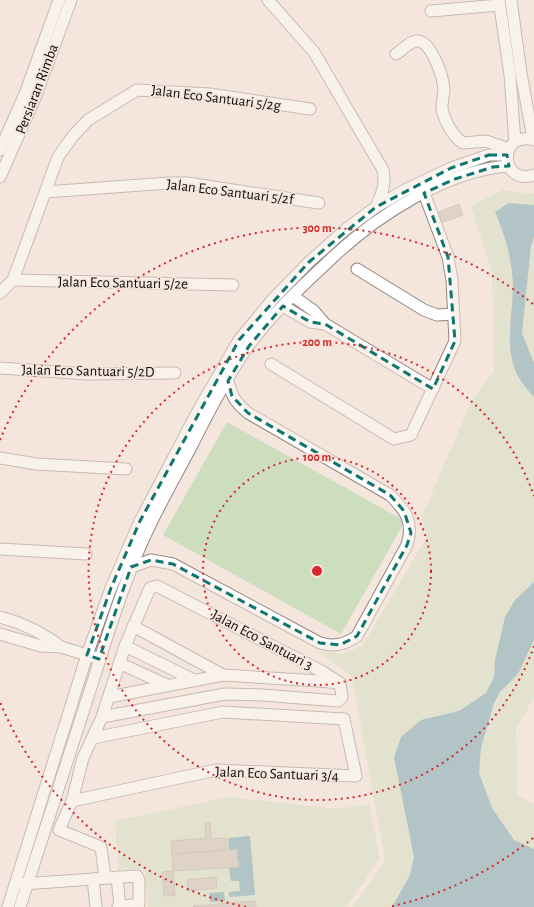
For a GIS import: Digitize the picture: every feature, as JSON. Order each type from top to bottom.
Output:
[{"type":"street","name":"Persiaran Rimba","points":[[0,150],[25,94],[59,0]]},
{"type":"street","name":"Persiaran Rimba","points":[[0,177],[35,98],[71,0]]},
{"type":"street","points":[[268,0],[314,52],[383,170],[385,179],[382,193],[376,207]]},
{"type":"street","points":[[8,907],[87,655],[111,588],[140,520],[198,411],[239,340],[273,299],[309,262],[345,230],[376,207],[404,190],[451,168],[510,149],[521,139],[534,139],[521,73],[511,0]]},
{"type":"street","points":[[431,11],[499,2],[510,75],[509,166],[518,175],[523,177],[534,175]]},
{"type":"street","points":[[396,54],[411,43],[417,41],[422,42],[433,53],[444,86],[442,112],[457,138],[463,143],[486,141],[510,149]]},
{"type":"street","name":"Jalan Eco Santuari 5/2g","points":[[0,293],[13,280],[58,157],[73,136],[88,120],[137,90],[210,94],[310,109]]},
{"type":"street","points":[[20,907],[99,659],[131,567],[150,524],[207,415],[249,346],[293,296],[353,239],[390,212],[424,193],[456,179],[493,167],[509,166]]},
{"type":"street","name":"Jalan Eco Santuari 5/2f","points":[[46,192],[181,183],[319,203]]},
{"type":"street","points":[[271,364],[394,440],[411,435],[456,341],[452,280],[448,257],[424,193]]},
{"type":"street","points":[[357,269],[424,310],[437,315],[454,314]]},
{"type":"street","name":"Jalan Eco Santuari 5/2e","points":[[13,280],[233,284]]},
{"type":"street","points":[[293,296],[314,311],[325,324],[433,389]]},
{"type":"street","points":[[283,306],[310,322],[325,324]]},
{"type":"street","name":"Jalan Eco Santuari 5/2D","points":[[0,368],[87,374],[176,373]]},
{"type":"street","points":[[131,567],[151,560],[174,564],[320,643],[330,646],[347,643],[357,636],[408,545],[411,533],[409,522],[404,511],[390,495],[248,413],[232,396],[228,380]]},
{"type":"street","points":[[0,458],[36,464],[126,469]]},
{"type":"street","points":[[0,549],[86,554]]},
{"type":"street","name":"Jalan Eco Santuari 3","points":[[105,878],[101,847],[59,830],[72,801],[83,758],[102,717],[125,646],[150,588],[157,586],[321,677]]},
{"type":"street","points":[[0,617],[28,626],[45,634],[61,647]]},
{"type":"street","points":[[134,626],[223,675]]},
{"type":"street","points":[[0,634],[41,646],[61,647],[99,659]]},
{"type":"street","points":[[125,646],[194,680]]},
{"type":"street","points":[[119,663],[167,685]]},
{"type":"street","name":"Jalan Eco Santuari 3","points":[[109,697],[223,675],[321,677]]},
{"type":"street","points":[[102,717],[225,694],[262,694],[338,701],[342,696],[340,683],[321,677]]},
{"type":"street","name":"Jalan Eco Santuari 3/4","points":[[72,801],[216,770],[356,776],[344,720],[222,712],[93,738]]},
{"type":"street","points":[[15,885],[93,878],[137,876],[140,893],[140,906],[119,907],[117,877]]},
{"type":"street","points":[[93,878],[96,907]]},
{"type":"highlighted area","points":[[489,155],[507,155],[509,166],[493,167],[455,179],[424,193],[448,257],[455,341],[433,389],[325,324],[310,322],[283,306],[249,346],[228,381],[232,396],[248,413],[390,495],[404,511],[411,533],[407,545],[357,636],[340,645],[320,643],[173,564],[151,560],[131,567],[99,659],[87,655],[111,588],[140,521],[239,340],[309,262],[376,207],[451,168]]},
{"type":"green space","points":[[503,190],[534,194],[534,697],[516,730],[518,795],[534,804],[534,907],[352,907],[385,861],[352,676],[317,651],[344,654],[363,645],[427,537],[422,516],[471,402],[494,371],[492,272],[471,206]]},
{"type":"green space","points":[[227,422],[405,521],[341,634],[163,535]]},
{"type":"green space","points":[[229,797],[337,809],[369,804],[380,858],[347,907],[148,907],[145,868],[119,870],[115,821]]},
{"type":"water","points":[[509,203],[534,205],[534,237],[531,246],[522,333],[534,363],[534,397],[519,378],[511,356],[510,332],[513,285],[511,265],[502,229],[495,212]]},
{"type":"water","points":[[534,582],[534,640],[518,674],[500,692],[494,703],[481,748],[479,773],[492,808],[514,840],[534,849],[534,907],[392,907],[410,875],[414,857],[394,757],[401,737],[421,720],[459,711],[486,693],[494,677],[495,660],[505,617],[515,600]]},
{"type":"water","points":[[250,836],[255,895],[229,897],[229,892],[240,891],[239,881],[231,881],[229,868],[239,867],[237,849],[229,850],[228,838]]},
{"type":"water","points":[[224,892],[225,901],[210,902],[209,893]]},
{"type":"building","points":[[459,204],[463,215],[437,224],[434,214]]},
{"type":"building","points":[[210,822],[211,839],[226,838],[227,850],[172,854],[171,841],[206,838],[205,823]]},
{"type":"building","points":[[237,850],[238,867],[173,871],[172,854]]},
{"type":"building","points":[[173,871],[175,895],[164,896],[162,872]]},
{"type":"building","points":[[216,877],[217,888],[188,891],[187,880]]},
{"type":"building","points":[[255,901],[256,907],[193,906]]}]
